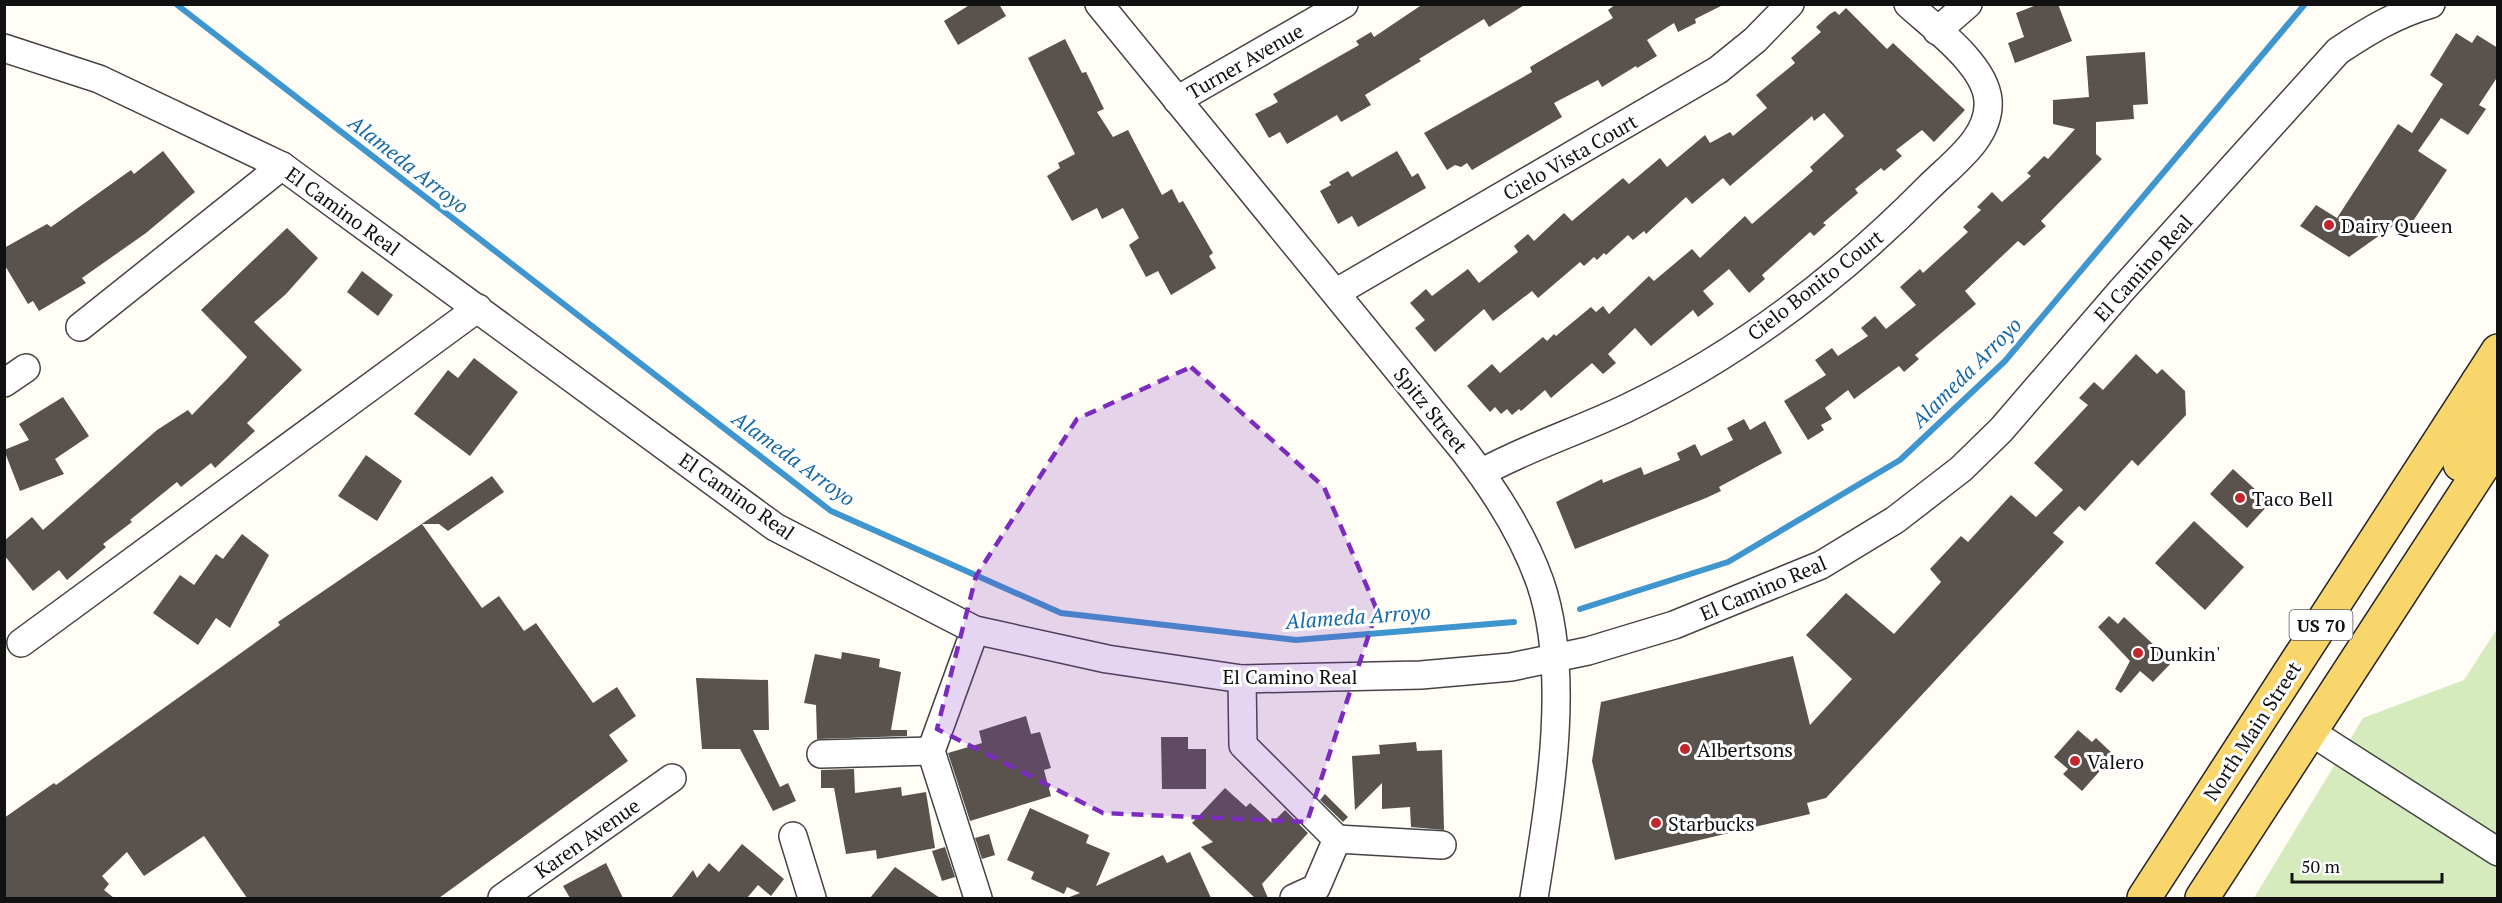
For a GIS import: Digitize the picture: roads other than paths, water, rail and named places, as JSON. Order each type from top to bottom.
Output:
[{"type":"main road","name":"North Main Street","points":[[2144,898],[2498,351]]},
{"type":"main road","points":[[2426,554],[2423,537],[2424,519],[2480,433],[2486,415],[2488,391],[2478,382]]},
{"type":"main road","name":"US 70","points":[[2202,898],[2498,443]]},
{"type":"street","name":"Spitz Street","points":[[1099,4],[1337,292],[1481,473],[1515,524],[1540,583],[1552,633],[1556,681],[1552,764],[1534,898]]},
{"type":"street","name":"Turner Avenue","points":[[1177,100],[1344,4]]},
{"type":"street","name":"Cielo Vista Court","points":[[1337,292],[1718,70],[1755,40],[1790,4]]},
{"type":"street","points":[[1908,4],[1937,31],[1968,4]]},
{"type":"street","name":"El Camino Real","points":[[4,48],[99,79],[282,166],[775,527],[975,630],[1107,659],[1242,680],[1420,675],[1510,667],[1632,639],[1713,611],[1821,565],[1895,520],[1961,469],[2001,430],[2121,291],[2338,51],[2374,27],[2413,9],[2431,4]]},
{"type":"street","name":"Cielo Bonito Court","points":[[1481,473],[1627,408],[1752,337],[1825,282],[1895,221],[1971,144],[1983,129],[1987,119],[1988,98],[1982,79],[1970,63],[1937,31]]},
{"type":"street","points":[[80,327],[282,166]]},
{"type":"street","points":[[21,643],[478,308]]},
{"type":"street","points":[[975,630],[931,751],[978,898]]},
{"type":"street","points":[[1242,680],[1243,746],[1337,838],[1442,844]]},
{"type":"street","points":[[2311,732],[2498,852]]},
{"type":"street","points":[[821,754],[931,751]]},
{"type":"street","name":"Karen Avenue","points":[[502,898],[672,778]]},
{"type":"street","points":[[793,836],[808,896]]},
{"type":"street","points":[[1294,898],[1316,888],[1337,838]]},
{"type":"waterway","name":"Alameda Arroyo","points":[[176,4],[831,511],[1061,613],[1296,640],[1514,622]]},
{"type":"waterway","name":"Alameda Arroyo","points":[[1580,609],[1728,562],[1900,460],[2005,361],[2305,4]]},
{"type":"place","name":"Dairy Queen","points":[[2329,225]]},
{"type":"place","name":"Taco Bell","points":[[2240,498]]},
{"type":"place","name":"Dunkin'","points":[[2138,653]]},
{"type":"place","name":"Albertsons","points":[[1685,749]]},
{"type":"place","name":"Valero","points":[[2075,761]]},
{"type":"place","name":"Starbucks","points":[[1656,823]]}]
